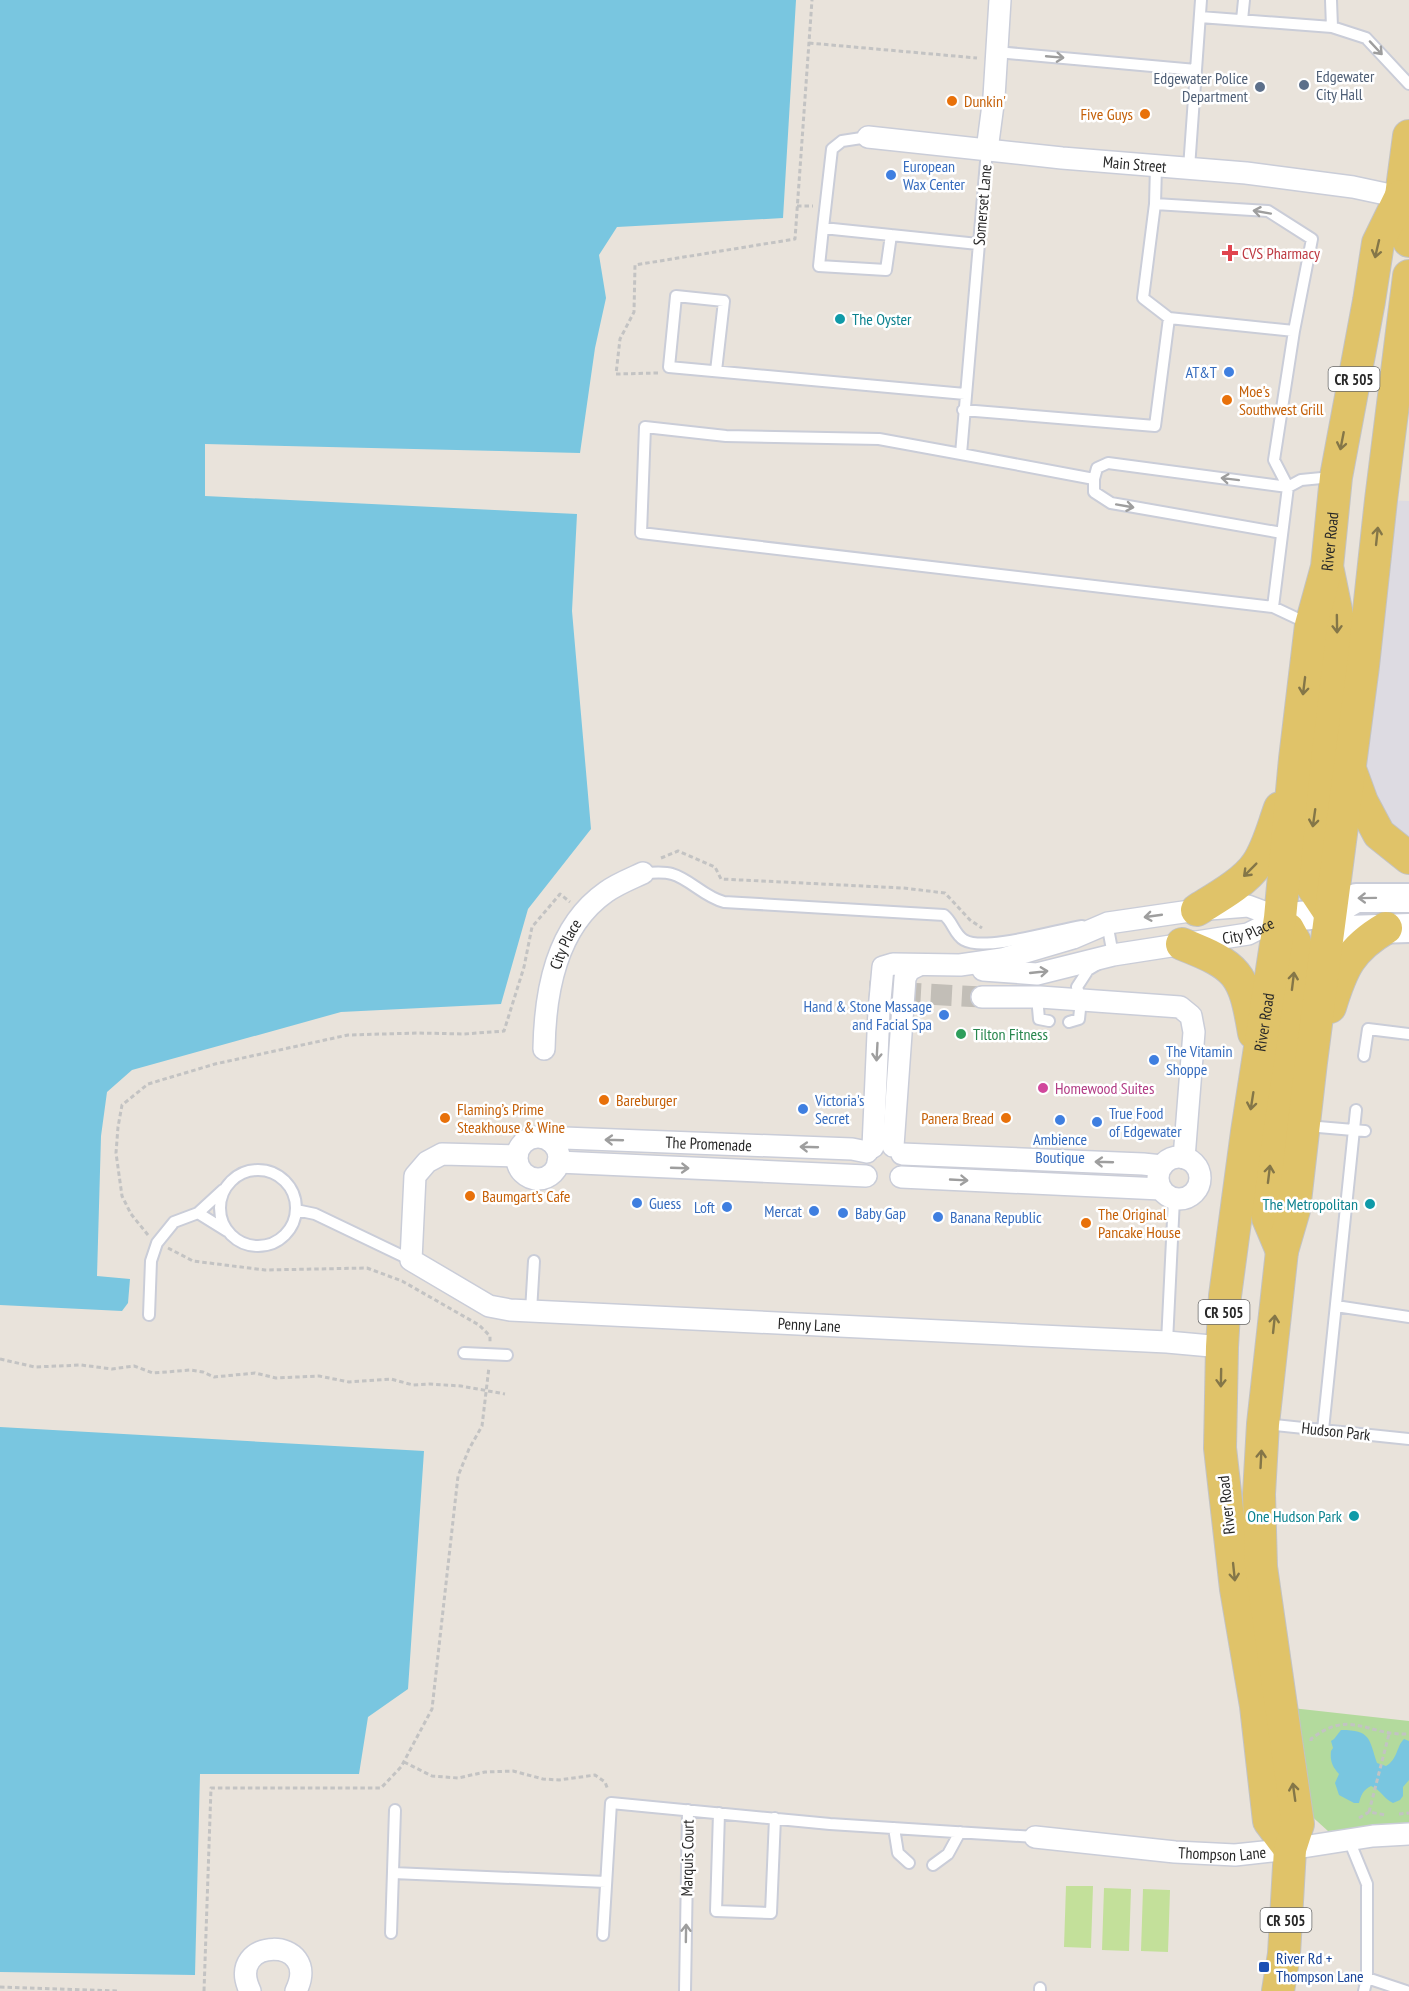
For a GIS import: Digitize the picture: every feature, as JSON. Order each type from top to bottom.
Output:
[{"type":"main road","name":"River Road","points":[[1409,136],[1405,198],[1409,241]]},
{"type":"main road","name":"River Road","points":[[1290,1849],[1269,1821],[1256,1706],[1236,1589],[1220,1448],[1225,1296],[1280,918],[1311,625],[1327,567],[1336,477],[1378,243],[1405,198]]},
{"type":"main road","name":"River Road","points":[[1278,1991],[1284,1954],[1290,1849],[1298,1824],[1261,1567],[1259,1494],[1263,1424],[1282,1251],[1294,1210],[1363,666],[1381,500],[1404,349],[1409,276]]},
{"type":"main road","points":[[1327,567],[1338,620],[1337,644],[1306,869],[1310,883],[1330,913],[1338,924],[1347,930],[1397,928]]},
{"type":"main road","points":[[1197,910],[1230,889],[1256,866],[1269,842],[1296,759]]},
{"type":"main road","points":[[1349,765],[1362,802],[1379,834],[1409,858]]},
{"type":"main road","points":[[1282,1251],[1268,1218],[1267,1193],[1296,955],[1292,936],[1280,918],[1330,913],[1356,898],[1409,898]]},
{"type":"main road","points":[[1311,1062],[1339,978],[1352,954],[1374,935],[1397,928]]},
{"type":"main road","points":[[1182,944],[1215,957],[1234,971],[1246,991],[1259,1057]]},
{"type":"street","name":"Somerset Lane","points":[[987,150],[994,97],[1000,0]]},
{"type":"street","name":"Main Street","points":[[868,137],[1246,173],[1341,185],[1405,198]]},
{"type":"street","name":"City Place","points":[[544,1049],[545,1014],[559,952],[573,926],[605,892],[643,873]]},
{"type":"street","name":"City Place","points":[[883,1150],[879,1011],[883,967],[893,964],[960,965],[1012,956],[1073,938],[1108,923],[1197,910],[1248,906],[1280,918]]},
{"type":"street","name":"City Place","points":[[960,965],[980,970],[1037,974],[1113,955],[1248,934],[1280,918]]},
{"type":"street","points":[[982,997],[1040,997],[1180,1007],[1191,1016],[1194,1032],[1184,1158]]},
{"type":"street","points":[[538,1137],[550,1141],[557,1150],[558,1162],[551,1174],[538,1179],[525,1174],[520,1169],[517,1156],[521,1145],[538,1137]]},
{"type":"street","name":"The Promenade","points":[[550,1141],[564,1138],[610,1139],[883,1150],[1162,1166]]},
{"type":"street","points":[[883,1150],[904,1161],[904,1169],[901,1177],[895,1182],[879,1185],[866,1176],[863,1168],[864,1160],[883,1150]]},
{"type":"street","points":[[411,1260],[415,1176],[427,1162],[442,1154],[517,1156]]},
{"type":"street","points":[[901,1177],[1168,1194],[1182,1199],[1190,1196],[1199,1183],[1200,1175],[1197,1167],[1191,1161],[1175,1158],[1162,1166],[1158,1182],[1168,1194]]},
{"type":"street","name":"The Promenade","points":[[558,1162],[866,1176]]},
{"type":"street","name":"Penny Lane","points":[[411,1260],[489,1306],[510,1310],[1167,1342],[1222,1347]]},
{"type":"street","name":"Thompson Lane","points":[[1035,1837],[1175,1852],[1235,1855],[1290,1849],[1352,1831],[1373,1836],[1409,1834]]},
{"type":"street","points":[[250,1991],[246,1982],[249,1961],[257,1953],[278,1948],[288,1952],[296,1959],[301,1969],[299,1991]]},
{"type":"lane","points":[[1189,168],[1201,0]]},
{"type":"lane","points":[[1242,20],[1244,0]]},
{"type":"lane","points":[[1331,0],[1332,27]]},
{"type":"lane","points":[[1200,17],[1332,27],[1366,38],[1409,84]]},
{"type":"lane","points":[[997,56],[1196,70]]},
{"type":"lane","points":[[868,137],[842,141],[832,149],[819,266],[886,270],[891,235]]},
{"type":"lane","name":"Somerset Lane","points":[[961,454],[987,150]]},
{"type":"lane","points":[[1156,166],[1155,204],[1143,298],[1169,318],[1294,330]]},
{"type":"lane","points":[[1155,204],[1268,211],[1312,239],[1294,330],[1274,460],[1288,487],[1273,607]]},
{"type":"lane","points":[[823,228],[978,244]]},
{"type":"lane","points":[[716,371],[724,301],[676,296],[669,367],[965,394]]},
{"type":"lane","points":[[963,410],[1155,426],[1169,318]]},
{"type":"lane","points":[[1094,478],[879,439],[726,436],[645,427],[641,533],[1273,607],[1311,625]]},
{"type":"lane","points":[[1282,533],[1111,503],[1094,492],[1097,468],[1108,463],[1288,487],[1301,480],[1336,477]]},
{"type":"lane","points":[[643,873],[674,874],[713,899],[724,902],[944,915],[949,919],[958,936],[966,942],[1012,941],[1065,928],[1108,923],[1113,955],[1088,970],[1077,987],[1081,1000],[1079,1018],[1069,1022]]},
{"type":"lane","points":[[1040,997],[1039,1018],[1049,1021]]},
{"type":"lane","points":[[1364,1056],[1368,1029],[1409,1034]]},
{"type":"lane","points":[[1323,1430],[1336,1306],[1360,1131],[1356,1110]]},
{"type":"lane","points":[[1304,1126],[1360,1131]]},
{"type":"lane","points":[[149,1315],[151,1261],[157,1243],[174,1222],[198,1213],[236,1177],[261,1170],[273,1174],[284,1181],[293,1194],[296,1210],[292,1226],[281,1239],[267,1245],[252,1246],[238,1241],[227,1231],[198,1213]]},
{"type":"lane","points":[[226,1188],[220,1202],[220,1210],[227,1231]]},
{"type":"lane","points":[[1167,1342],[1168,1194]]},
{"type":"lane","points":[[296,1210],[315,1214],[411,1260]]},
{"type":"lane","points":[[531,1311],[534,1261]]},
{"type":"lane","points":[[1336,1306],[1409,1317]]},
{"type":"lane","points":[[464,1353],[507,1355]]},
{"type":"lane","name":"Hudson Park","points":[[1263,1424],[1409,1439]]},
{"type":"lane","points":[[603,1935],[611,1803]]},
{"type":"lane","name":"Marquis Court","points":[[611,1803],[688,1810],[685,1991]]},
{"type":"lane","points":[[391,1933],[394,1810]]},
{"type":"lane","points":[[688,1810],[894,1828],[1035,1837]]},
{"type":"lane","points":[[719,1813],[716,1911],[771,1913],[775,1818]]},
{"type":"lane","points":[[894,1828],[898,1853],[909,1863]]},
{"type":"lane","points":[[1352,1831],[1367,1884],[1367,1978],[1364,1991]]},
{"type":"lane","points":[[933,1864],[948,1854],[960,1832]]},
{"type":"lane","points":[[393,1873],[606,1882]]},
{"type":"lane","points":[[1367,1978],[1406,1991]]},
{"type":"path","points":[[669,367],[656,375],[616,374],[620,339],[634,312],[635,265],[795,239],[812,0]]},
{"type":"path","points":[[809,43],[997,56]]},
{"type":"path","points":[[0,1359],[35,1367],[81,1365],[112,1369],[134,1366],[153,1373],[190,1370],[214,1377],[255,1373],[276,1378],[319,1376],[349,1382],[391,1379],[413,1385],[461,1386],[505,1394]]},
{"type":"path","points":[[1312,1746],[1311,1739],[1329,1727],[1339,1724],[1348,1723],[1389,1734],[1409,1734]]},
{"type":"path","points":[[1352,1831],[1369,1812],[1389,1734]]},
{"type":"path","points":[[404,1762],[432,1776],[458,1778],[485,1772],[513,1771],[551,1780],[595,1775],[605,1782],[611,1803]]},
{"type":"path","points":[[1369,1812],[1392,1815],[1409,1813]]},
{"type":"path","points":[[0,1987],[119,1991]]},
{"type":"shaded area","points":[[1381,500],[1409,501],[1409,857],[1362,802]]},
{"type":"green space","points":[[1292,1708],[1409,1721],[1409,1825],[1328,1831],[1307,1812]]},
{"type":"green space","points":[[1066,1886],[1093,1886],[1091,1948],[1064,1947]]},
{"type":"green space","points":[[1104,1888],[1131,1889],[1129,1951],[1102,1950]]},
{"type":"green space","points":[[1143,1889],[1170,1890],[1168,1952],[1141,1951]]},
{"type":"water","points":[[0,0],[796,0],[783,218],[617,227],[599,255],[606,298],[595,348],[580,453],[205,444],[205,496],[577,514],[572,611],[591,829],[528,909],[501,1004],[341,1012],[132,1070],[107,1092],[101,1136],[97,1276],[130,1279],[128,1303],[122,1311],[0,1305]]},
{"type":"water","points":[[0,1427],[424,1451],[408,1689],[368,1717],[359,1774],[200,1774],[195,1975],[0,1972]]},
{"type":"water","points":[[1341,1730],[1363,1734],[1370,1742],[1377,1763],[1386,1766],[1393,1760],[1404,1739],[1409,1741],[1409,1780],[1403,1787],[1403,1796],[1400,1800],[1393,1803],[1371,1786],[1363,1793],[1359,1803],[1354,1803],[1339,1795],[1335,1783],[1339,1774],[1331,1761],[1333,1748],[1331,1741]]},
{"type":"tunnel","points":[[869,991],[982,997]]},
{"type":"place","name":"Edgewater City Hall","points":[[1304,85]]},
{"type":"place","name":"Edgewater Police Department","points":[[1260,87]]},
{"type":"place","name":"Dunkin'","points":[[952,101]]},
{"type":"place","name":"Five Guys","points":[[1145,114]]},
{"type":"place","name":"European Wax Center","points":[[891,175]]},
{"type":"place","name":"CVS Pharmacy","points":[[1230,253]]},
{"type":"place","name":"The Oyster","points":[[840,319]]},
{"type":"place","name":"AT&T","points":[[1229,372]]},
{"type":"place","name":"Moe's Southwest Grill","points":[[1227,400]]},
{"type":"place","name":"Hand & Stone Massage and Facial Spa","points":[[944,1015]]},
{"type":"place","name":"Tilton Fitness","points":[[961,1034]]},
{"type":"place","name":"The Vitamin Shoppe","points":[[1154,1060]]},
{"type":"place","name":"Homewood Suites","points":[[1043,1088]]},
{"type":"place","name":"Bareburger","points":[[604,1100]]},
{"type":"place","name":"Victoria's Secret","points":[[803,1109]]},
{"type":"place","name":"Flaming’s Prime Steakhouse & Wine","points":[[445,1118]]},
{"type":"place","name":"Panera Bread","points":[[1006,1118]]},
{"type":"place","name":"Ambience Boutique","points":[[1060,1120]]},
{"type":"place","name":"True Food of Edgewater","points":[[1097,1122]]},
{"type":"place","name":"Baumgart’s Cafe","points":[[470,1196]]},
{"type":"place","name":"Guess","points":[[637,1203]]},
{"type":"place","name":"The Metropolitan","points":[[1370,1204]]},
{"type":"place","name":"Loft","points":[[727,1207]]},
{"type":"place","name":"Mercat","points":[[814,1211]]},
{"type":"place","name":"Baby Gap","points":[[843,1213]]},
{"type":"place","name":"Banana Republic","points":[[938,1217]]},
{"type":"place","name":"The Original Pancake House","points":[[1086,1223]]},
{"type":"place","name":"One Hudson Park","points":[[1354,1516]]},
{"type":"place","name":"River Rd + Thompson Lane","points":[[1264,1967]]}]
